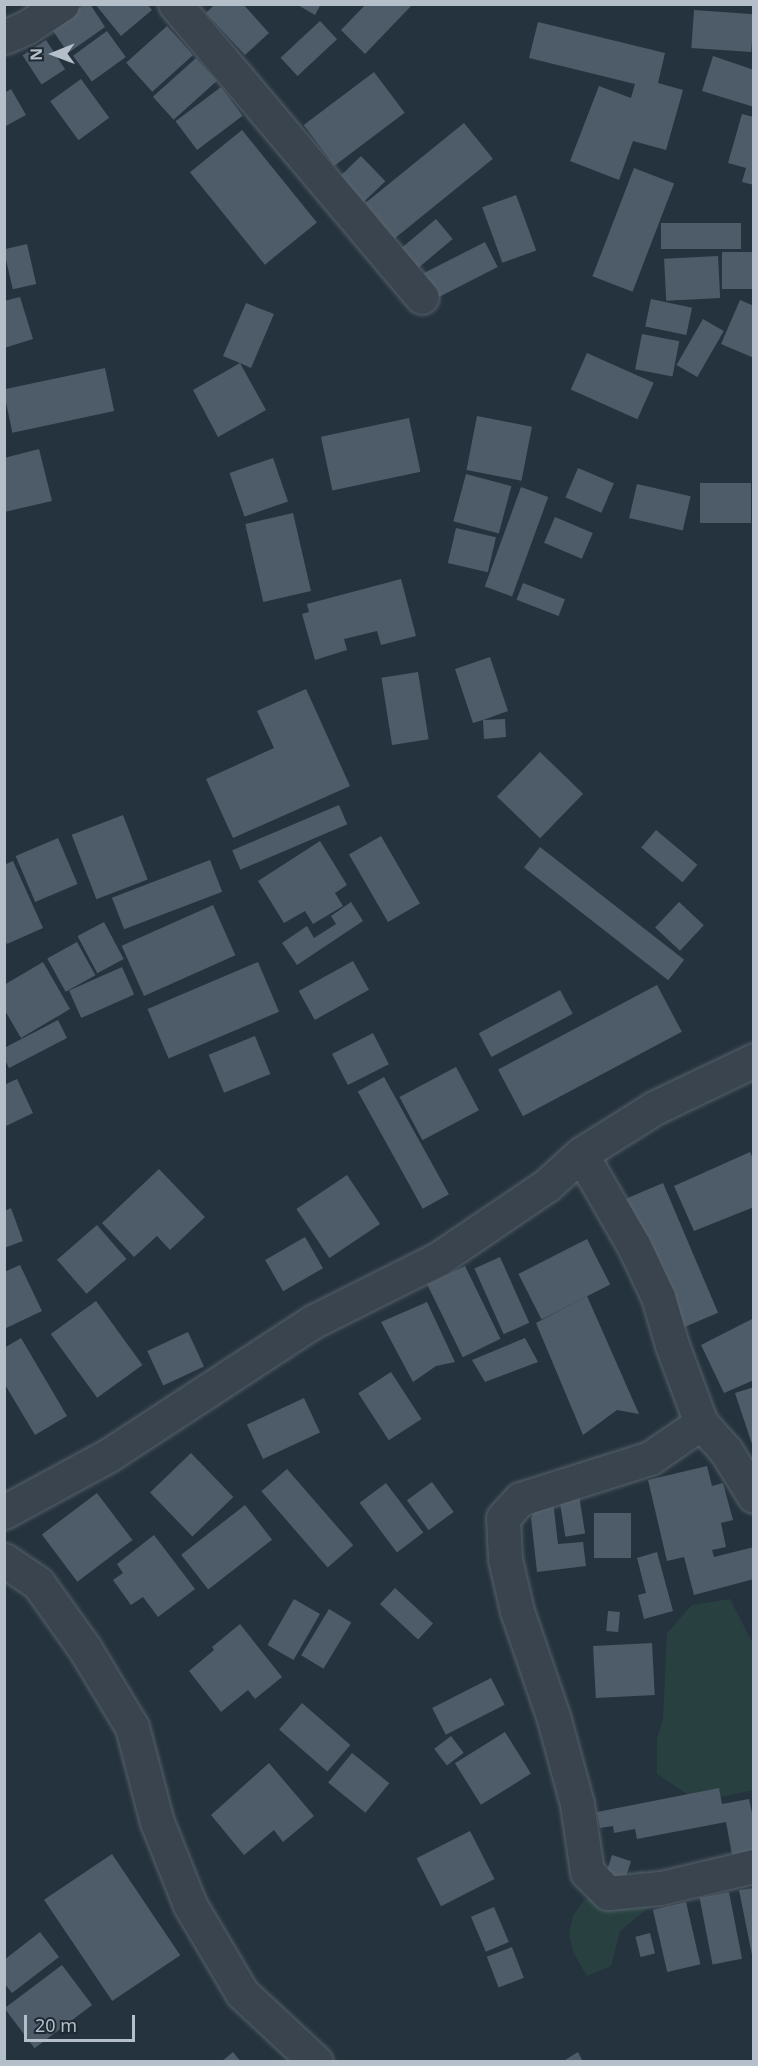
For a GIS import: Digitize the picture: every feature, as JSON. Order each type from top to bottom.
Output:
[{"type":"street","points":[[4,37],[27,27],[62,4]]},
{"type":"street","points":[[175,4],[422,297]]},
{"type":"street","points":[[4,1512],[109,1455],[314,1321],[438,1258],[547,1185],[581,1154],[654,1108],[753,1060]]},
{"type":"street","points":[[581,1154],[634,1246],[658,1297],[672,1345],[701,1423],[726,1451],[753,1496]]},
{"type":"street","points":[[701,1423],[650,1458],[520,1499],[503,1518],[505,1559],[517,1611],[553,1716],[577,1804],[587,1872],[608,1893],[662,1888],[753,1866]]},
{"type":"street","points":[[4,1560],[38,1583],[85,1649],[132,1727],[157,1822],[190,1905],[242,1993],[316,2061]]},
{"type":"green space","points":[[730,1599],[753,1644],[753,1790],[699,1802],[657,1774],[657,1739],[663,1719],[667,1633],[692,1605]]},
{"type":"green space","points":[[641,1870],[655,1881],[647,1909],[620,1931],[611,1966],[587,1976],[573,1952],[569,1933],[573,1916],[584,1900]]},
{"type":"building","points":[[85,4],[90,4],[105,27],[68,53],[51,28]]},
{"type":"building","points":[[95,4],[147,4],[152,10],[121,36]]},
{"type":"building","points":[[215,4],[243,4],[269,33],[245,55],[206,13]]},
{"type":"building","points":[[296,4],[321,4],[315,15]]},
{"type":"building","points":[[366,4],[413,4],[365,54],[341,30]]},
{"type":"building","points":[[694,10],[754,14],[751,52],[691,48]]},
{"type":"building","points":[[320,21],[337,39],[298,76],[281,58]]},
{"type":"building","points":[[538,22],[665,53],[658,83],[683,90],[666,150],[633,141],[619,180],[570,161],[599,86],[631,98],[635,84],[529,58]]},
{"type":"building","points":[[167,26],[193,55],[152,92],[126,63]]},
{"type":"building","points":[[107,31],[126,57],[92,82],[73,56]]},
{"type":"building","points":[[46,40],[65,69],[42,85],[23,55]]},
{"type":"building","points":[[713,56],[754,70],[754,107],[702,91]]},
{"type":"building","points":[[196,58],[217,81],[174,120],[153,97]]},
{"type":"building","points":[[374,72],[405,113],[334,166],[304,125]]},
{"type":"building","points":[[81,79],[109,118],[78,140],[50,101]]},
{"type":"building","points":[[221,87],[243,116],[197,150],[175,121]]},
{"type":"building","points":[[11,89],[26,115],[4,127],[4,93]]},
{"type":"building","points":[[742,114],[754,117],[754,185],[742,182],[746,168],[728,163]]},
{"type":"building","points":[[464,123],[493,159],[394,239],[365,203]]},
{"type":"building","points":[[242,130],[317,222],[265,265],[190,172]]},
{"type":"building","points":[[361,156],[385,181],[362,204],[337,179]]},
{"type":"building","points":[[634,168],[674,183],[633,292],[592,276]]},
{"type":"building","points":[[516,195],[536,250],[502,263],[482,207]]},
{"type":"building","points":[[436,219],[453,239],[417,269],[400,249]]},
{"type":"building","points":[[661,223],[741,223],[741,249],[661,249]]},
{"type":"building","points":[[485,242],[498,267],[435,299],[423,274]]},
{"type":"building","points":[[27,244],[36,284],[13,289],[4,249]]},
{"type":"building","points":[[722,252],[754,252],[754,289],[722,289]]},
{"type":"building","points":[[718,256],[720,298],[666,301],[664,259]]},
{"type":"building","points":[[20,297],[33,339],[4,348],[4,301]]},
{"type":"building","points":[[651,299],[692,308],[686,335],[645,326]]},
{"type":"building","points":[[740,300],[754,306],[754,358],[721,344]]},
{"type":"building","points":[[246,303],[274,314],[251,368],[223,356]]},
{"type":"building","points":[[703,319],[724,331],[697,377],[676,365]]},
{"type":"building","points":[[642,334],[679,341],[672,377],[635,369]]},
{"type":"building","points":[[587,353],[654,383],[637,419],[571,390]]},
{"type":"building","points":[[240,363],[266,410],[218,437],[193,390]]},
{"type":"building","points":[[105,368],[114,411],[12,433],[4,389]]},
{"type":"building","points":[[477,416],[532,427],[521,481],[467,470]]},
{"type":"building","points":[[409,418],[420,472],[332,491],[321,437]]},
{"type":"building","points":[[39,449],[52,501],[4,512],[4,458]]},
{"type":"building","points":[[273,458],[288,501],[244,516],[230,473]]},
{"type":"building","points":[[578,468],[614,483],[601,513],[565,497]]},
{"type":"building","points":[[466,474],[511,486],[499,533],[453,521]]},
{"type":"building","points":[[700,483],[751,483],[751,523],[700,523]]},
{"type":"building","points":[[637,484],[691,496],[683,530],[629,518]]},
{"type":"building","points":[[521,487],[548,497],[512,597],[485,587]]},
{"type":"building","points":[[293,513],[311,591],[263,602],[245,524]]},
{"type":"building","points":[[555,517],[593,533],[582,559],[544,543]]},
{"type":"building","points":[[456,528],[496,537],[488,572],[448,563]]},
{"type":"building","points":[[401,579],[416,636],[381,645],[377,631],[344,639],[347,650],[315,660],[302,614],[309,612],[307,604]]},
{"type":"building","points":[[523,583],[565,599],[559,616],[517,600]]},
{"type":"building","points":[[490,657],[508,711],[473,723],[455,669]]},
{"type":"building","points":[[418,672],[429,739],[392,745],[381,678]]},
{"type":"building","points":[[306,689],[350,786],[233,838],[206,779],[274,748],[257,711]]},
{"type":"building","points":[[505,719],[506,737],[484,739],[483,720]]},
{"type":"building","points":[[540,752],[583,794],[540,838],[497,797]]},
{"type":"building","points":[[339,805],[347,824],[240,870],[232,850]]},
{"type":"building","points":[[123,815],[148,879],[96,899],[72,835]]},
{"type":"building","points":[[656,830],[697,865],[683,882],[641,848]]},
{"type":"building","points":[[381,836],[420,904],[388,922],[349,854]]},
{"type":"building","points":[[58,838],[78,884],[35,902],[16,856]]},
{"type":"building","points":[[320,841],[347,885],[335,893],[343,906],[313,924],[305,911],[284,923],[258,881]]},
{"type":"building","points":[[540,847],[684,960],[668,980],[524,867]]},
{"type":"building","points":[[210,860],[222,892],[124,929],[112,898]]},
{"type":"building","points":[[13,861],[43,928],[7,944],[4,938],[4,865]]},
{"type":"building","points":[[351,902],[363,921],[297,965],[282,943],[307,926],[314,938],[336,924],[331,916]]},
{"type":"building","points":[[679,902],[704,925],[680,951],[655,928]]},
{"type":"building","points":[[213,905],[235,955],[144,996],[122,946]]},
{"type":"building","points":[[104,922],[124,959],[97,973],[78,936]]},
{"type":"building","points":[[77,942],[95,975],[66,992],[47,958]]},
{"type":"building","points":[[353,961],[369,990],[315,1020],[299,991]]},
{"type":"building","points":[[43,962],[70,1009],[21,1038],[4,1009],[4,985]]},
{"type":"building","points":[[258,962],[279,1012],[169,1059],[148,1009]]},
{"type":"building","points":[[122,967],[134,994],[81,1018],[69,991]]},
{"type":"building","points":[[657,985],[682,1032],[523,1116],[498,1070]]},
{"type":"building","points":[[560,990],[573,1014],[491,1057],[479,1033]]},
{"type":"building","points":[[58,1020],[67,1038],[9,1068],[4,1058],[4,1048]]},
{"type":"building","points":[[373,1033],[389,1064],[348,1085],[332,1054]]},
{"type":"building","points":[[255,1036],[270,1074],[224,1093],[209,1055]]},
{"type":"building","points":[[456,1067],[479,1110],[422,1140],[399,1097]]},
{"type":"building","points":[[384,1077],[449,1194],[423,1209],[358,1092]]},
{"type":"building","points":[[17,1079],[33,1113],[4,1127],[4,1085]]},
{"type":"building","points":[[750,1152],[754,1161],[754,1207],[694,1231],[674,1186]]},
{"type":"building","points":[[159,1169],[205,1217],[170,1250],[157,1236],[134,1257],[102,1223]]},
{"type":"building","points":[[347,1175],[380,1224],[329,1258],[296,1209]]},
{"type":"building","points":[[663,1183],[718,1313],[678,1330],[622,1200]]},
{"type":"building","points":[[11,1208],[23,1241],[4,1248],[4,1211]]},
{"type":"building","points":[[97,1225],[127,1259],[87,1294],[57,1260]]},
{"type":"building","points":[[305,1237],[323,1268],[283,1291],[265,1260]]},
{"type":"building","points":[[587,1239],[610,1284],[542,1319],[518,1274]]},
{"type":"building","points":[[500,1257],[529,1323],[504,1334],[474,1268]]},
{"type":"building","points":[[20,1265],[42,1311],[4,1329],[4,1272]]},
{"type":"building","points":[[465,1266],[501,1339],[463,1357],[427,1284]]},
{"type":"building","points":[[587,1296],[639,1414],[617,1410],[583,1435],[536,1323]]},
{"type":"building","points":[[96,1301],[142,1365],[97,1398],[51,1334]]},
{"type":"building","points":[[427,1302],[455,1362],[436,1366],[413,1382],[381,1322]]},
{"type":"building","points":[[754,1318],[754,1380],[724,1393],[701,1345]]},
{"type":"building","points":[[188,1332],[204,1366],[163,1385],[147,1351]]},
{"type":"building","points":[[21,1338],[67,1416],[35,1435],[4,1383],[4,1348]]},
{"type":"building","points":[[525,1338],[538,1362],[485,1382],[472,1360]]},
{"type":"building","points":[[391,1372],[421,1419],[389,1440],[358,1393]]},
{"type":"building","points":[[754,1387],[754,1447],[753,1447],[735,1393]]},
{"type":"building","points":[[304,1398],[320,1432],[263,1459],[247,1425]]},
{"type":"building","points":[[191,1453],[233,1497],[192,1536],[150,1493]]},
{"type":"building","points":[[707,1466],[712,1486],[723,1483],[733,1520],[721,1523],[726,1547],[712,1550],[714,1557],[754,1547],[754,1579],[694,1595],[684,1557],[667,1561],[648,1480]]},
{"type":"building","points":[[287,1469],[353,1545],[328,1568],[261,1491]]},
{"type":"building","points":[[432,1482],[454,1512],[429,1530],[407,1500]]},
{"type":"building","points":[[386,1483],[423,1533],[397,1552],[360,1503]]},
{"type":"building","points":[[97,1493],[133,1540],[77,1582],[42,1535]]},
{"type":"building","points":[[579,1495],[585,1534],[565,1537],[559,1498]]},
{"type":"building","points":[[553,1501],[558,1544],[583,1542],[586,1566],[537,1572],[531,1518],[539,1503]]},
{"type":"building","points":[[245,1505],[272,1540],[208,1590],[181,1555]]},
{"type":"building","points":[[594,1513],[631,1513],[631,1558],[594,1558]]},
{"type":"building","points":[[154,1535],[195,1589],[158,1617],[143,1597],[131,1605],[113,1580],[123,1573],[117,1564]]},
{"type":"building","points":[[657,1552],[673,1611],[644,1619],[638,1595],[646,1593],[637,1558]]},
{"type":"building","points":[[395,1588],[433,1623],[418,1640],[380,1604]]},
{"type":"building","points":[[294,1599],[320,1614],[293,1660],[268,1645]]},
{"type":"building","points":[[329,1609],[351,1622],[323,1669],[301,1655]]},
{"type":"building","points":[[608,1611],[620,1612],[618,1632],[606,1631]]},
{"type":"building","points":[[240,1624],[282,1677],[255,1699],[248,1690],[221,1712],[189,1671],[214,1650],[212,1647]]},
{"type":"building","points":[[652,1643],[655,1695],[596,1698],[593,1646]]},
{"type":"building","points":[[491,1678],[505,1705],[446,1735],[432,1708]]},
{"type":"building","points":[[302,1703],[350,1745],[327,1771],[279,1729]]},
{"type":"building","points":[[505,1732],[531,1774],[481,1805],[455,1763]]},
{"type":"building","points":[[451,1736],[464,1753],[447,1765],[434,1749]]},
{"type":"building","points":[[352,1753],[389,1783],[365,1813],[328,1783]]},
{"type":"building","points":[[269,1763],[314,1816],[283,1842],[274,1830],[244,1855],[211,1815]]},
{"type":"building","points":[[719,1788],[722,1804],[749,1799],[754,1822],[754,1856],[733,1860],[726,1822],[637,1839],[635,1829],[614,1833],[613,1826],[600,1828],[597,1812]]},
{"type":"building","points":[[470,1831],[495,1879],[441,1906],[417,1858]]},
{"type":"building","points":[[112,1854],[180,1955],[112,2001],[44,1900]]},
{"type":"building","points":[[612,1855],[631,1861],[625,1880],[606,1874]]},
{"type":"building","points":[[754,1888],[754,1955],[752,1955],[739,1890]]},
{"type":"building","points":[[729,1892],[742,1959],[713,1964],[700,1898]]},
{"type":"building","points":[[686,1902],[700,1964],[667,1972],[653,1910]]},
{"type":"building","points":[[494,1907],[509,1942],[486,1952],[471,1917]]},
{"type":"building","points":[[40,1932],[59,1957],[12,1993],[4,1983],[4,1960]]},
{"type":"building","points":[[650,1933],[655,1953],[641,1957],[635,1937]]},
{"type":"building","points":[[512,1947],[524,1978],[499,1987],[487,1957]]},
{"type":"building","points":[[62,1965],[92,2005],[35,2048],[4,2008]]},
{"type":"building","points":[[233,2052],[241,2062],[221,2062]]},
{"type":"building","points":[[578,2052],[583,2062],[562,2062]]}]
